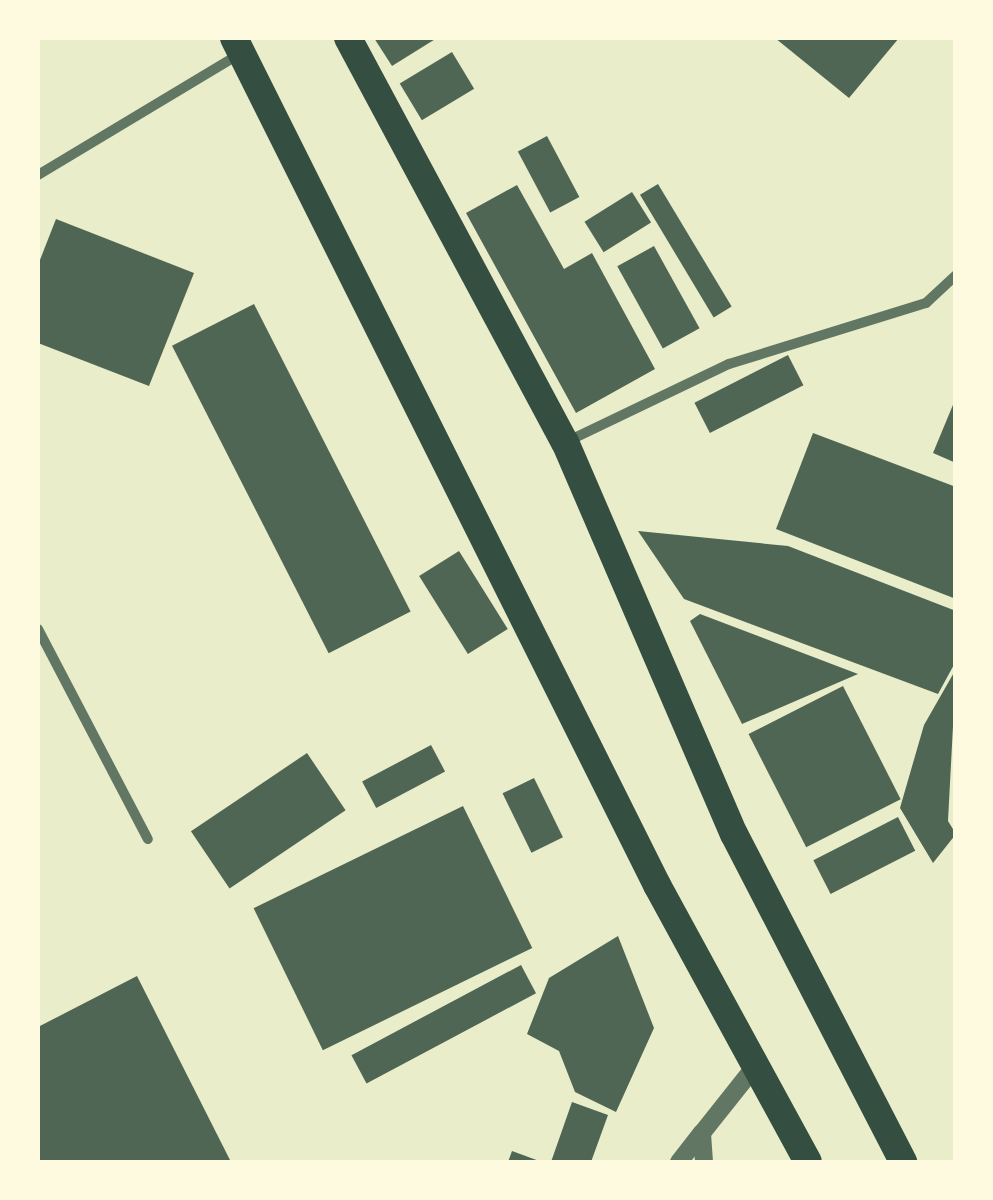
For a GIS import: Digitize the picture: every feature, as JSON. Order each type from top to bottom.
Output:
[{"type":"highway","points":[[348,38],[565,442],[734,834],[903,1162]]},
{"type":"highway","points":[[238,45],[808,1162]]},
{"type":"street","points":[[38,175],[238,45]]},
{"type":"street","points":[[565,442],[728,364],[926,303],[956,275]]},
{"type":"street","points":[[38,630],[148,839]]},
{"type":"street","points":[[679,1162],[756,1065]]},
{"type":"street","points":[[702,1133],[704,1162]]},
{"type":"building","points":[[374,38],[437,38],[392,66]]},
{"type":"building","points":[[775,38],[899,38],[849,98]]},
{"type":"building","points":[[452,52],[474,89],[422,120],[400,83]]},
{"type":"building","points":[[547,136],[579,197],[550,212],[518,151]]},
{"type":"building","points":[[658,184],[732,307],[714,317],[640,195]]},
{"type":"building","points":[[517,185],[564,269],[592,253],[655,369],[576,413],[466,213]]},
{"type":"building","points":[[632,192],[651,223],[604,252],[585,222]]},
{"type":"building","points":[[56,219],[194,273],[149,386],[38,343],[38,265]]},
{"type":"building","points":[[654,246],[700,328],[663,349],[617,266]]},
{"type":"building","points":[[254,304],[411,611],[329,653],[172,346]]},
{"type":"building","points":[[788,355],[803,385],[710,433],[694,403]]},
{"type":"building","points":[[956,400],[956,463],[933,453]]},
{"type":"building","points":[[813,433],[956,487],[956,599],[776,529]]},
{"type":"building","points":[[638,531],[788,546],[956,611],[956,661],[938,694],[684,599]]},
{"type":"building","points":[[459,551],[508,629],[468,654],[419,576]]},
{"type":"building","points":[[700,614],[858,674],[742,724],[690,621]]},
{"type":"building","points":[[956,669],[948,821],[956,834],[933,863],[900,808],[924,725]]},
{"type":"building","points":[[843,686],[901,799],[806,847],[749,734]]},
{"type":"building","points":[[431,745],[445,771],[376,808],[362,782]]},
{"type":"building","points":[[307,753],[346,810],[230,888],[191,831]]},
{"type":"building","points":[[534,778],[563,837],[531,853],[503,793]]},
{"type":"building","points":[[463,806],[532,948],[323,1050],[254,908]]},
{"type":"building","points":[[898,817],[915,851],[831,894],[813,860]]},
{"type":"building","points":[[618,936],[654,1028],[616,1112],[575,1092],[559,1051],[527,1034],[549,978]]},
{"type":"building","points":[[521,965],[536,993],[366,1083],[351,1055]]},
{"type":"building","points":[[137,976],[231,1162],[38,1162],[38,1027]]},
{"type":"building","points":[[572,1102],[608,1115],[591,1162],[551,1162]]},
{"type":"building","points":[[512,1151],[542,1162],[508,1162]]}]
